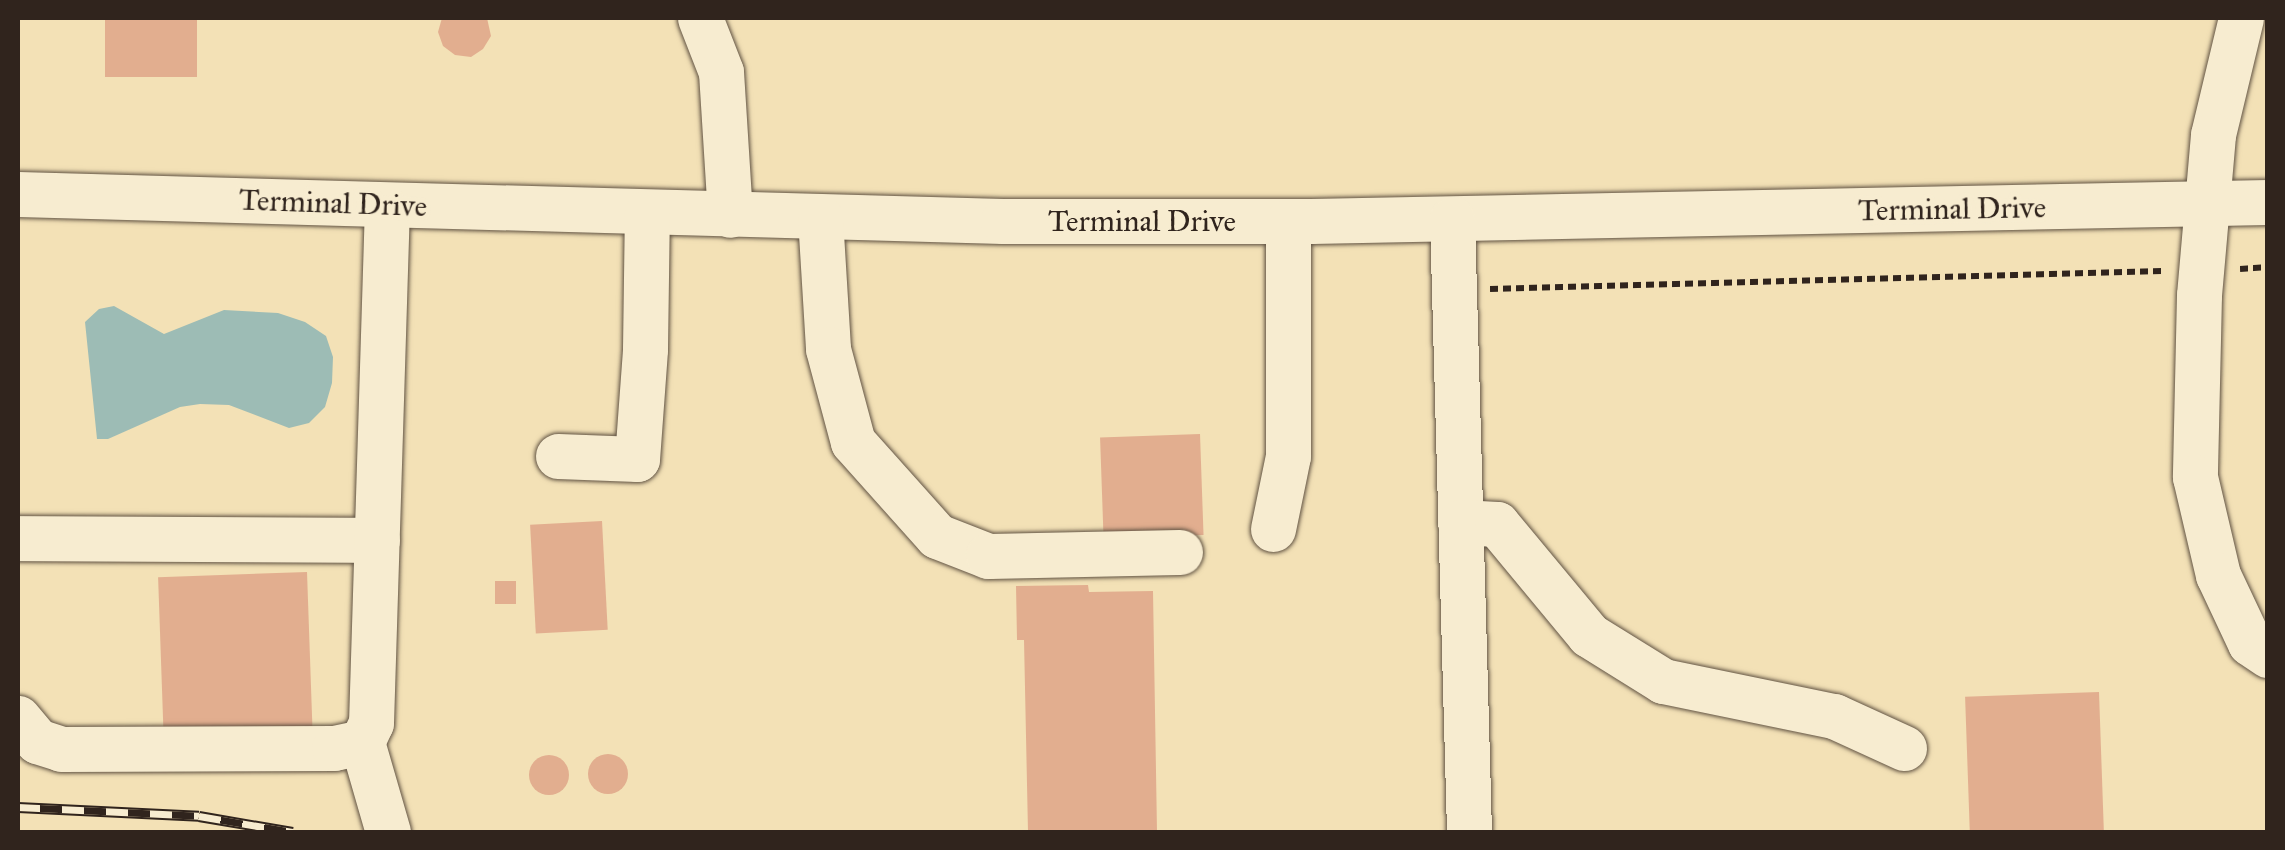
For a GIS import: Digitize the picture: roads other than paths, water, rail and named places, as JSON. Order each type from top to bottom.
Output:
[{"type":"street","points":[[700,18],[721,72],[730,215]]},
{"type":"street","points":[[2242,18],[2213,135],[2201,270],[2195,476],[2218,575],[2250,643],[2268,654]]},
{"type":"street","name":"Terminal Drive","points":[[18,194],[820,217],[1288,222],[2268,202]]},
{"type":"street","points":[[387,205],[371,723],[362,742],[388,832]]},
{"type":"street","points":[[558,456],[637,459],[645,349],[647,213]]},
{"type":"street","points":[[820,217],[828,349],[853,442],[937,536],[988,556],[1180,552]]},
{"type":"street","points":[[1452,219],[1468,832]]},
{"type":"street","points":[[1273,529],[1288,456],[1288,222]]},
{"type":"street","points":[[1460,522],[1497,524],[1589,635],[1663,681],[1834,716],[1904,748]]},
{"type":"street","points":[[18,538],[376,540]]},
{"type":"street","points":[[18,718],[37,741],[60,749],[334,748],[362,742]]},
{"type":"water","points":[[114,306],[164,334],[224,310],[278,313],[305,322],[326,336],[333,357],[332,383],[325,407],[309,423],[289,428],[229,405],[200,404],[180,407],[108,439],[97,439],[85,322],[99,309]]},
{"type":"railway","points":[[18,807],[199,816],[293,832]]}]
